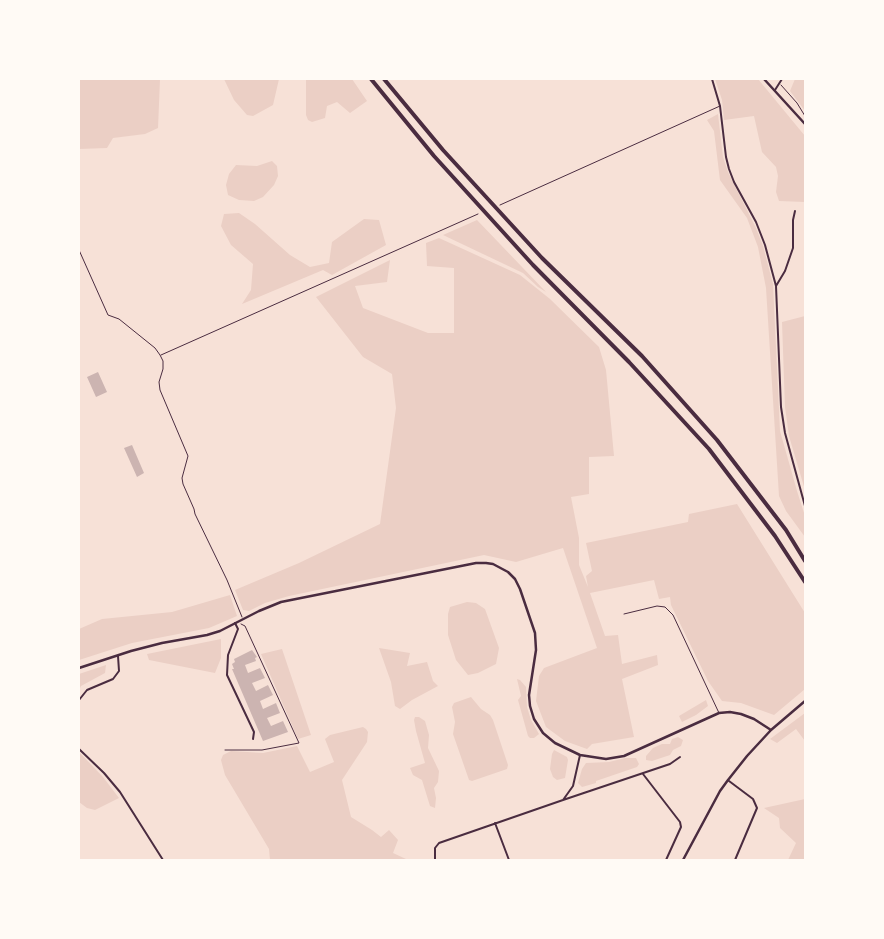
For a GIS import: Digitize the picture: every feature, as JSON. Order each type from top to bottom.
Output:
[{"type":"highway","points":[[371,79],[434,156],[533,265],[629,362],[709,449],[774,536],[805,582]]},
{"type":"highway","points":[[384,79],[443,150],[542,258],[642,356],[717,440],[786,530],[805,561]]},
{"type":"street","points":[[712,79],[720,106],[729,169],[756,222],[765,245],[776,286],[781,408],[785,434],[805,506]]},
{"type":"street","points":[[764,79],[805,124]]},
{"type":"street","points":[[775,90],[782,79]]},
{"type":"street","points":[[776,286],[785,271],[793,248],[793,220],[796,211]]},
{"type":"street","points":[[79,668],[162,643],[208,635],[281,602],[476,563],[493,564],[508,572],[515,579],[529,612],[535,633],[536,650],[530,695],[534,719],[543,733],[555,743],[580,755],[606,759],[624,756],[719,713],[730,712],[754,719],[771,730]]},
{"type":"street","points":[[235,623],[238,628],[228,655],[228,675],[254,732],[252,739]]},
{"type":"street","points":[[79,700],[87,690],[116,675],[119,671],[118,656]]},
{"type":"street","points":[[683,860],[720,791],[728,780],[771,730],[805,701]]},
{"type":"street","points":[[79,749],[104,773],[120,792],[163,860]]},
{"type":"street","points":[[563,800],[573,786],[580,755]]},
{"type":"street","points":[[436,860],[435,848],[439,843],[643,774],[670,764],[680,757]]},
{"type":"street","points":[[643,774],[680,822],[681,827],[666,860]]},
{"type":"street","points":[[728,780],[753,799],[757,808],[735,860]]},
{"type":"street","points":[[495,823],[509,860]]},
{"type":"lane","points":[[500,205],[720,106]]},
{"type":"lane","points":[[160,355],[478,214]]},
{"type":"lane","points":[[79,250],[108,315],[119,319],[155,348],[163,361],[163,370],[159,382],[160,390],[188,456],[182,478],[183,484],[243,619]]},
{"type":"lane","points":[[624,614],[657,606],[665,607],[673,615],[719,713]]},
{"type":"path","points":[[780,83],[805,116]]},
{"type":"path","points":[[225,750],[262,750],[299,743],[245,626],[240,624]]},
{"type":"shaded area","points":[[79,79],[160,79],[158,128],[145,134],[113,138],[107,148],[79,149]]},
{"type":"shaded area","points":[[224,79],[279,79],[273,105],[253,116],[247,115],[234,100]]},
{"type":"shaded area","points":[[306,79],[352,79],[367,101],[350,113],[337,102],[327,106],[325,118],[312,122],[308,120],[306,115]]},
{"type":"shaded area","points":[[715,79],[758,79],[805,136],[805,202],[779,201],[776,192],[778,176],[776,167],[762,152],[754,116],[724,120],[722,100]]},
{"type":"shaded area","points":[[795,79],[805,79],[805,111],[790,91]]},
{"type":"shaded area","points":[[718,114],[723,157],[728,172],[756,228],[773,284],[780,431],[805,516],[805,537],[786,511],[779,496],[766,288],[758,247],[747,218],[720,180],[714,131],[707,120]]},
{"type":"shaded area","points":[[272,161],[277,166],[278,176],[274,185],[263,197],[254,201],[239,200],[228,195],[226,185],[229,174],[236,165],[257,166]]},
{"type":"shaded area","points":[[239,213],[255,224],[290,255],[310,267],[329,263],[332,242],[364,219],[379,220],[386,245],[332,275],[323,270],[242,304],[251,290],[253,264],[231,245],[221,226],[224,214]]},
{"type":"shaded area","points":[[477,220],[546,292],[523,273],[443,235]]},
{"type":"shaded area","points":[[439,238],[520,275],[550,299],[599,347],[606,370],[614,456],[589,457],[589,494],[571,497],[579,538],[579,565],[588,587],[586,576],[592,571],[586,543],[688,522],[689,514],[737,504],[805,613],[805,689],[774,715],[741,703],[722,701],[708,681],[671,605],[670,597],[659,599],[654,580],[590,593],[605,636],[618,635],[622,664],[657,655],[658,665],[622,679],[634,737],[592,744],[587,749],[565,741],[546,727],[536,701],[539,676],[544,668],[597,648],[563,548],[516,562],[484,555],[289,596],[265,603],[249,611],[243,610],[235,590],[299,563],[380,524],[396,408],[392,374],[363,357],[316,297],[390,260],[387,282],[355,286],[363,308],[428,333],[454,333],[454,268],[427,266],[426,243]]},
{"type":"shaded area","points":[[805,316],[805,490],[789,436],[785,407],[782,322]]},
{"type":"shaded area","points":[[230,595],[237,616],[209,628],[132,643],[79,660],[79,629],[102,619],[172,612]]},
{"type":"shaded area","points":[[467,602],[476,603],[485,609],[499,648],[496,664],[478,673],[468,675],[456,660],[448,635],[450,607]]},
{"type":"shaded area","points":[[221,639],[221,658],[215,673],[149,660],[147,654]]},
{"type":"shaded area","points":[[379,648],[410,653],[407,666],[427,662],[433,681],[438,686],[400,709],[395,706],[391,682]]},
{"type":"shaded area","points":[[282,649],[311,735],[298,739],[261,654]]},
{"type":"shaded area","points":[[106,665],[105,673],[81,686],[79,690],[79,674]]},
{"type":"shaded area","points":[[517,679],[526,687],[527,707],[531,720],[539,734],[534,738],[528,736],[518,700],[521,696]]},
{"type":"shaded area","points":[[471,697],[493,720],[508,765],[507,769],[472,781],[469,780],[453,734],[455,722],[452,707],[454,703]]},
{"type":"shaded area","points":[[706,700],[708,706],[682,722],[679,716]]},
{"type":"shaded area","points":[[805,713],[805,741],[796,729],[777,743],[770,739]]},
{"type":"shaded area","points":[[415,717],[425,721],[429,735],[428,748],[439,771],[438,782],[434,788],[435,808],[430,806],[422,780],[413,775],[410,768],[425,763],[416,731]]},
{"type":"shaded area","points":[[363,727],[368,732],[367,742],[342,780],[351,817],[381,837],[389,830],[398,840],[393,853],[406,860],[270,860],[269,849],[225,775],[221,760],[223,755],[231,751],[263,753],[297,746],[310,772],[334,762],[325,739],[330,735]]},
{"type":"shaded area","points":[[678,737],[683,740],[681,746],[673,750],[670,755],[652,761],[646,760],[646,756],[653,748],[662,744],[670,744],[672,739]]},
{"type":"shaded area","points":[[554,750],[567,757],[568,760],[565,778],[557,780],[553,777],[550,769]]},
{"type":"shaded area","points":[[79,752],[103,777],[119,798],[95,810],[87,808],[79,802]]},
{"type":"shaded area","points":[[625,758],[636,758],[639,764],[637,767],[596,781],[596,783],[582,787],[578,783],[586,763],[609,762]]},
{"type":"shaded area","points":[[805,799],[805,860],[788,860],[796,843],[780,828],[779,818],[764,808]]},
{"type":"building","points":[[98,372],[107,392],[96,397],[87,377]]},
{"type":"building","points":[[132,445],[144,473],[137,477],[124,448]]},
{"type":"building","points":[[252,650],[257,657],[255,658],[256,661],[245,665],[248,673],[260,668],[265,678],[252,683],[256,691],[268,685],[273,695],[260,701],[263,709],[276,703],[280,713],[267,718],[271,726],[283,721],[288,732],[263,741],[232,669],[234,669],[232,664],[235,662],[234,659]]}]
